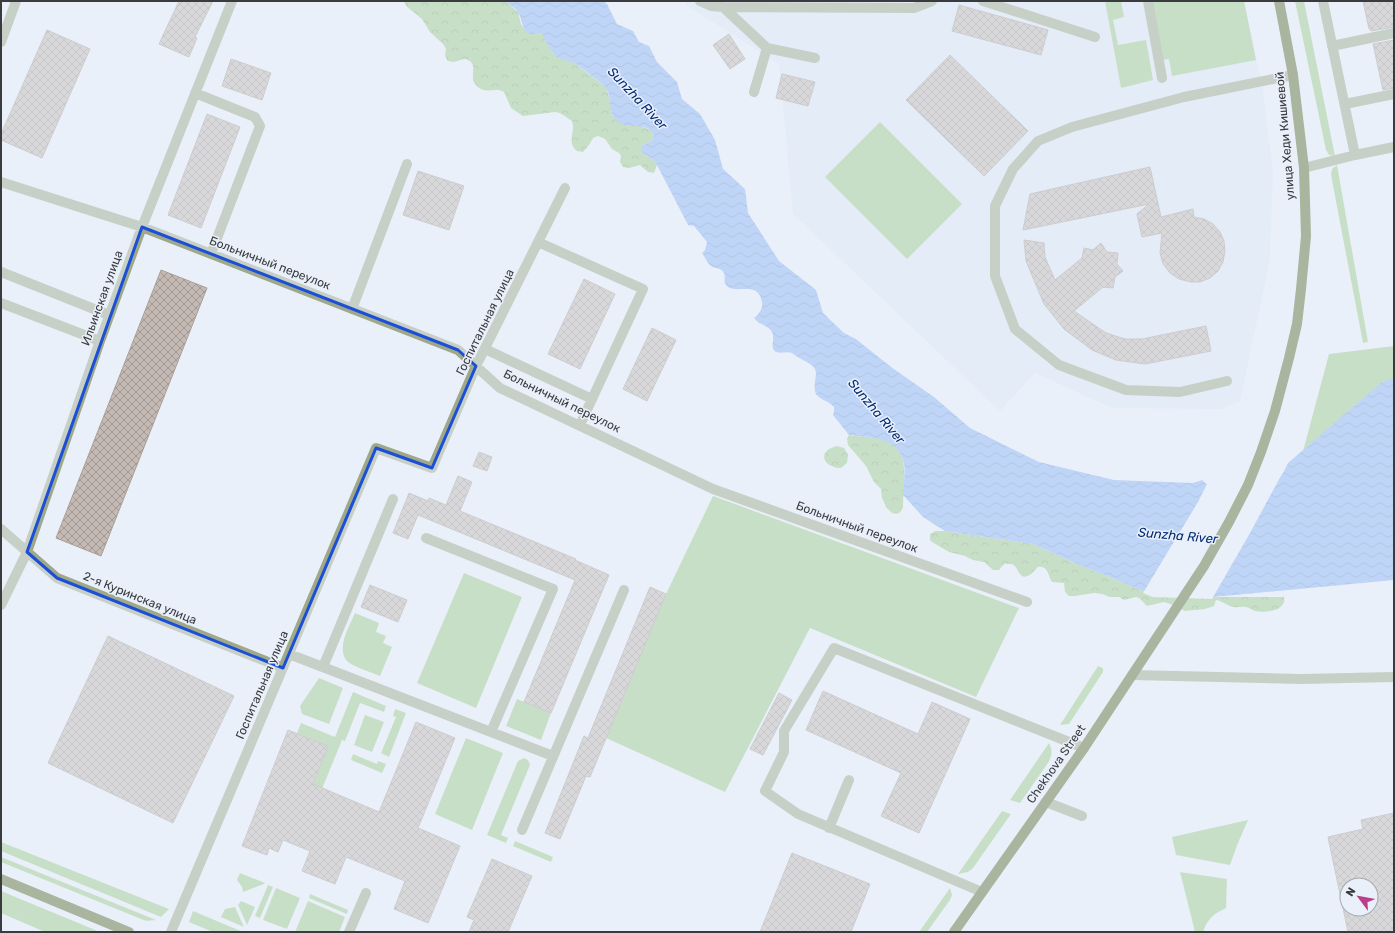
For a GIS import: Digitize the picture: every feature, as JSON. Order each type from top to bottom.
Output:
[{"type":"main road","name":"улица Хеди Кишиевой","points":[[1177,608],[1204,566],[1229,522],[1248,485],[1262,452],[1275,411],[1297,324],[1306,236],[1304,168],[1293,75],[1279,1]]},
{"type":"main road","name":"Chekhova Street","points":[[954,932],[1084,748],[1177,608]]},
{"type":"main road","points":[[1,879],[129,932]]},
{"type":"street","points":[[1,42],[16,1]]},
{"type":"street","name":"Ильинская улица","points":[[1,605],[27,552],[109,315],[142,227],[232,1]]},
{"type":"street","points":[[700,1],[711,6],[723,7],[914,8],[932,1]]},
{"type":"street","points":[[983,1],[1096,37]]},
{"type":"street","points":[[1148,1],[1162,78]]},
{"type":"street","points":[[1323,1],[1355,155]]},
{"type":"street","points":[[723,7],[767,48],[815,58]]},
{"type":"street","points":[[1332,46],[1394,33]]},
{"type":"street","points":[[754,92],[767,48]]},
{"type":"street","points":[[1227,381],[1180,392],[1126,390],[1059,365],[1016,329],[994,276],[995,206],[1013,169],[1038,141],[1072,127],[1184,97],[1293,75]]},
{"type":"street","points":[[195,93],[255,117],[260,126],[212,254]]},
{"type":"street","points":[[1345,104],[1394,94]]},
{"type":"street","points":[[1304,168],[1394,147]]},
{"type":"street","points":[[352,309],[407,164]]},
{"type":"street","name":"Больничный переулок","points":[[1,182],[142,227],[458,350],[500,388],[713,489],[1027,602]]},
{"type":"street","name":"Госпитальная улица","points":[[171,932],[376,448],[432,468],[476,366],[565,188]]},
{"type":"street","points":[[538,242],[643,289],[580,426]]},
{"type":"street","points":[[1,272],[109,315]]},
{"type":"street","points":[[1,303],[100,341]]},
{"type":"street","points":[[485,349],[592,398]]},
{"type":"street","points":[[323,667],[393,499]]},
{"type":"street","name":"2-я Куринская улица","points":[[1,529],[56,578],[283,668]]},
{"type":"street","points":[[426,538],[553,589],[491,732]]},
{"type":"street","points":[[522,830],[624,590]]},
{"type":"street","points":[[982,892],[798,814],[765,791],[784,752],[784,731],[834,648],[1084,748]]},
{"type":"street","points":[[289,654],[553,756]]},
{"type":"street","points":[[1132,675],[1302,679],[1394,677]]},
{"type":"street","points":[[829,828],[849,780]]},
{"type":"street","points":[[1046,802],[1082,816]]},
{"type":"street","points":[[349,932],[366,893]]},
{"type":"highlighted area","points":[[142,227],[458,350],[476,366],[432,468],[376,448],[283,668],[57,578],[27,552]]},
{"type":"shaded area","points":[[685,1],[1244,1],[1263,90],[1273,172],[1270,260],[1240,401],[1222,409],[1112,408],[1035,373],[1000,411],[793,214],[779,64],[687,6]]},
{"type":"green space","points":[[404,1],[505,1],[518,12],[524,29],[529,33],[540,31],[552,52],[562,59],[573,62],[606,87],[611,104],[612,115],[651,130],[654,136],[651,141],[641,146],[641,152],[652,159],[657,165],[654,173],[648,172],[640,165],[629,168],[623,167],[620,162],[621,156],[619,153],[612,149],[605,139],[598,136],[593,138],[583,152],[577,151],[572,144],[572,121],[560,113],[555,112],[523,116],[511,108],[504,92],[501,90],[483,90],[480,88],[474,82],[473,65],[471,62],[465,59],[456,62],[450,62],[447,60],[445,55],[446,49],[443,44],[430,32],[422,19],[406,6]]},
{"type":"green space","points":[[1105,1],[1121,1],[1124,17],[1113,20],[1118,45],[1146,40],[1153,80],[1121,88]]},
{"type":"green space","points":[[1152,1],[1244,1],[1256,60],[1172,76],[1169,59],[1163,60]]},
{"type":"green space","points":[[1295,1],[1304,1],[1335,156],[1329,155],[1326,150]]},
{"type":"green space","points":[[880,122],[962,204],[907,259],[825,177]]},
{"type":"green space","points":[[1337,165],[1368,342],[1363,343],[1331,175],[1332,169]]},
{"type":"green space","points":[[1394,346],[1394,470],[1298,470],[1329,354]]},
{"type":"green space","points":[[849,435],[886,440],[900,451],[903,460],[904,479],[903,507],[899,513],[892,513],[886,507],[882,498],[881,489],[874,482],[866,466],[848,445],[847,439]]},
{"type":"green space","points":[[837,446],[844,448],[848,455],[847,463],[841,468],[830,465],[824,459],[824,455],[830,448]]},
{"type":"green space","points":[[713,496],[1019,608],[976,697],[810,628],[725,792],[606,738],[666,594]]},
{"type":"green space","points":[[935,531],[945,531],[1033,544],[1153,595],[1284,597],[1284,602],[1275,610],[1260,612],[1246,607],[1229,606],[1216,600],[1214,606],[1205,609],[1185,611],[1164,602],[1147,606],[1136,597],[1124,600],[1119,597],[1110,597],[1094,593],[1069,596],[1065,592],[1064,583],[1052,582],[1046,569],[1044,568],[1038,567],[1030,575],[1024,577],[1012,564],[1004,564],[999,570],[993,570],[984,562],[949,552],[932,542],[930,540],[930,534]]},
{"type":"green space","points":[[464,573],[522,597],[476,708],[417,683]]},
{"type":"green space","points":[[355,613],[379,623],[376,632],[386,636],[383,643],[392,647],[380,676],[351,664],[343,653],[346,632]]},
{"type":"green space","points":[[1098,666],[1103,668],[1103,672],[1069,724],[1060,725]]},
{"type":"green space","points":[[319,678],[343,688],[329,724],[302,714],[300,706]]},
{"type":"green space","points":[[353,692],[386,706],[384,712],[360,703],[345,741],[342,740],[322,789],[313,785],[328,746],[297,733],[301,723],[335,737]]},
{"type":"green space","points":[[517,699],[551,713],[541,740],[506,726]]},
{"type":"green space","points":[[395,709],[406,713],[389,757],[381,753],[396,717],[393,716]]},
{"type":"green space","points":[[365,715],[384,722],[372,752],[354,745]]},
{"type":"green space","points":[[466,738],[503,753],[472,830],[435,814]]},
{"type":"green space","points":[[1049,743],[1052,753],[1048,763],[1020,803],[1010,800]]},
{"type":"green space","points":[[353,754],[377,764],[378,761],[386,764],[382,773],[351,760]]},
{"type":"green space","points":[[524,758],[528,760],[530,765],[501,835],[508,838],[506,843],[487,835],[518,761]]},
{"type":"green space","points":[[1002,811],[1011,814],[973,868],[968,872],[958,874]]},
{"type":"green space","points":[[1248,820],[1230,865],[1176,855],[1172,837]]},
{"type":"green space","points":[[515,841],[553,857],[551,862],[513,846]]},
{"type":"green space","points":[[1,842],[169,909],[161,917],[1,851]]},
{"type":"green space","points":[[1,857],[156,920],[147,921],[141,919],[1,862]]},
{"type":"green space","points":[[1180,872],[1227,879],[1226,908],[1212,917],[1207,923],[1203,932],[1195,932]]},
{"type":"green space","points":[[240,873],[265,883],[243,892],[242,887],[237,880]]},
{"type":"green space","points":[[268,885],[273,887],[260,918],[255,916]]},
{"type":"green space","points":[[276,888],[300,898],[287,929],[263,920]]},
{"type":"green space","points":[[950,888],[952,895],[950,900],[927,932],[919,932]]},
{"type":"green space","points":[[1,891],[100,932],[45,932],[1,913]]},
{"type":"green space","points":[[310,894],[348,910],[347,914],[309,898]]},
{"type":"green space","points":[[241,901],[255,907],[247,925],[238,905]]},
{"type":"green space","points":[[308,901],[345,917],[339,932],[295,932]]},
{"type":"green space","points":[[235,907],[244,927],[221,917],[225,909]]},
{"type":"green space","points":[[193,911],[243,932],[213,932],[189,922]]},
{"type":"water","name":"Sunzha River","points":[[505,1],[603,1],[607,4],[617,24],[633,31],[639,42],[649,46],[657,62],[677,82],[682,99],[700,114],[715,140],[723,169],[745,189],[748,213],[779,261],[816,290],[823,313],[844,333],[856,339],[891,367],[934,397],[970,428],[1039,462],[1114,480],[1193,483],[1202,480],[1217,493],[1242,493],[1277,480],[1283,473],[1288,463],[1382,382],[1394,378],[1394,580],[1213,597],[1153,595],[1033,544],[945,531],[923,517],[903,495],[905,468],[901,455],[896,448],[883,440],[849,435],[833,415],[834,407],[816,394],[815,369],[808,362],[792,353],[778,353],[774,350],[773,334],[771,330],[759,323],[754,318],[762,307],[760,295],[751,289],[730,288],[725,284],[725,274],[723,271],[711,266],[708,263],[702,253],[705,250],[707,242],[694,226],[688,225],[657,165],[652,159],[641,152],[641,146],[651,141],[654,136],[651,131],[643,127],[627,126],[617,121],[612,113],[609,95],[605,87],[574,63],[557,57],[552,52],[540,32],[529,34],[526,32],[518,12]]},
{"type":"pier","points":[[1290,459],[1212,599],[1153,597],[1143,593],[1198,502],[1208,482],[1218,491],[1242,491],[1250,489],[1263,482],[1276,479],[1282,472],[1286,462]]},
{"type":"building","points":[[179,1],[213,1],[195,37],[197,38],[189,57],[159,44]]},
{"type":"building","points":[[1363,1],[1394,1],[1394,27],[1371,31],[1369,29]]},
{"type":"building","points":[[959,5],[1048,30],[1041,55],[952,31]]},
{"type":"building","points":[[47,30],[90,49],[42,158],[1,140],[1,134]]},
{"type":"building","points":[[729,34],[745,59],[730,69],[713,45]]},
{"type":"building","points":[[1394,40],[1394,88],[1383,90],[1373,44]]},
{"type":"building","points":[[950,55],[1028,131],[984,176],[906,100]]},
{"type":"building","points":[[231,59],[271,73],[262,100],[222,86]]},
{"type":"building","points":[[782,74],[815,82],[808,106],[776,98]]},
{"type":"building","points":[[207,114],[240,127],[201,228],[168,215]]},
{"type":"building","points":[[1150,167],[1161,217],[1193,209],[1194,217],[1204,219],[1213,224],[1220,232],[1224,241],[1225,251],[1223,262],[1218,271],[1210,278],[1200,282],[1191,282],[1179,279],[1170,273],[1163,264],[1160,253],[1162,233],[1142,237],[1137,214],[1149,204],[1023,230],[1030,194]]},
{"type":"building","points":[[418,171],[464,186],[449,230],[403,215]]},
{"type":"building","points":[[1024,240],[1044,243],[1045,257],[1055,280],[1082,258],[1084,248],[1093,250],[1101,243],[1107,252],[1118,253],[1117,264],[1123,271],[1115,277],[1113,288],[1103,287],[1074,311],[1106,333],[1125,339],[1142,339],[1206,326],[1211,351],[1145,364],[1116,360],[1092,350],[1064,329],[1044,304],[1026,261]]},
{"type":"building","points":[[161,270],[207,288],[101,556],[56,538]]},
{"type":"building","points":[[584,279],[615,294],[580,369],[548,354]]},
{"type":"building","points":[[652,328],[676,340],[647,401],[623,389]]},
{"type":"building","points":[[479,452],[492,457],[487,471],[473,466]]},
{"type":"building","points":[[458,476],[472,482],[460,511],[576,559],[575,560],[609,575],[551,713],[524,702],[575,580],[418,515],[408,539],[393,533],[409,493],[428,501],[429,498],[446,505]]},
{"type":"building","points":[[370,585],[407,600],[398,622],[361,607]]},
{"type":"building","points":[[650,587],[666,594],[590,777],[586,776],[560,839],[545,833],[584,736],[588,738]]},
{"type":"building","points":[[108,636],[234,696],[173,823],[48,763]]},
{"type":"building","points":[[823,691],[918,734],[932,702],[970,719],[919,833],[881,816],[901,773],[806,730]]},
{"type":"building","points":[[779,693],[792,700],[763,755],[750,749]]},
{"type":"building","points":[[416,722],[455,738],[418,828],[460,846],[428,923],[394,909],[405,881],[346,857],[335,884],[302,871],[310,851],[283,840],[278,852],[269,848],[267,855],[242,846],[288,730],[328,746],[313,784],[379,812]]},
{"type":"building","points":[[1394,813],[1394,932],[1348,932],[1345,917],[1379,917],[1379,877],[1339,877],[1339,889],[1328,837],[1363,829],[1361,820]]},
{"type":"building","points":[[792,853],[870,884],[851,932],[760,932]]},
{"type":"building","points":[[492,859],[532,876],[508,932],[469,932],[474,920],[467,917]]}]
